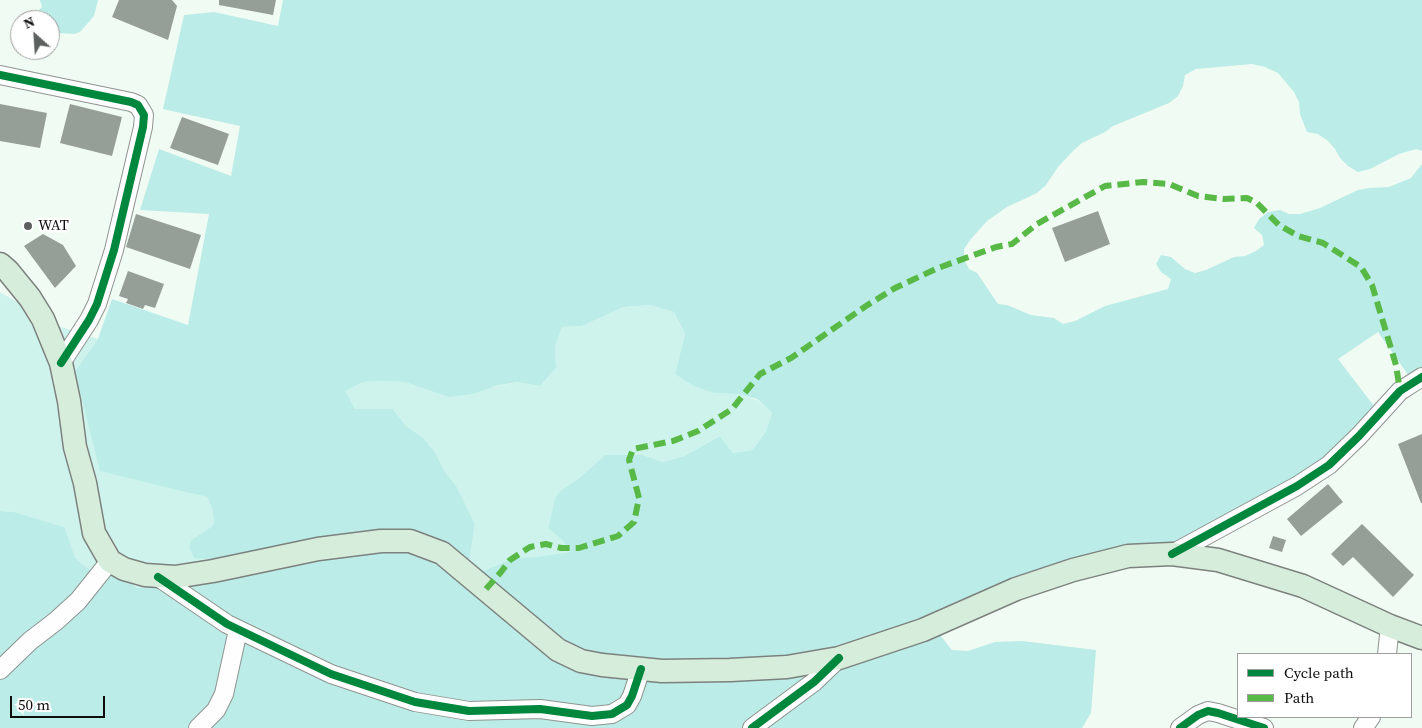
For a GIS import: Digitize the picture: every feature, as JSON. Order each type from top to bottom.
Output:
[{"type":"main road","points":[[0,264],[17,281],[34,305],[42,318],[61,363],[70,402],[75,447],[85,483],[94,533],[110,561],[124,569],[158,577],[175,577],[349,544],[410,540],[442,553],[558,650],[581,661],[662,671],[787,667],[839,658],[923,630],[1016,589],[1074,570],[1128,556],[1172,554],[1218,560],[1304,586],[1390,626],[1422,638]]},
{"type":"street","points":[[0,75],[131,102],[138,105],[144,115],[143,127],[116,240],[97,304],[89,320],[61,363]]},
{"type":"street","points":[[1172,554],[1297,486],[1329,465],[1359,436],[1400,391],[1422,377]]},
{"type":"street","points":[[0,670],[30,641],[78,601],[110,561]]},
{"type":"street","points":[[158,577],[226,624],[238,630],[332,674],[415,702],[469,711],[540,709],[592,716],[612,714],[627,705],[642,669]]},
{"type":"street","points":[[1387,653],[1390,626]]},
{"type":"street","points":[[198,728],[216,710],[224,694],[238,630]]},
{"type":"street","points":[[752,728],[814,682],[839,658]]},
{"type":"street","points":[[1180,728],[1198,715],[1208,711],[1264,728]]},
{"type":"shaded area","points":[[40,0],[98,0],[94,16],[80,32],[74,34],[60,33],[60,10],[39,10],[42,7]]},
{"type":"shaded area","points":[[283,0],[1422,0],[1422,151],[1416,149],[1399,154],[1370,169],[1358,172],[1340,158],[1328,141],[1318,134],[1307,132],[1300,114],[1299,102],[1294,92],[1278,73],[1252,64],[1196,69],[1185,75],[1183,86],[1178,96],[1169,103],[1113,126],[1082,143],[1058,167],[1046,185],[1037,193],[1007,207],[987,221],[964,249],[964,259],[969,269],[977,273],[998,304],[1007,305],[1031,315],[1054,318],[1063,324],[1075,321],[1105,306],[1168,289],[1171,279],[1161,272],[1156,264],[1161,255],[1171,257],[1185,269],[1195,273],[1206,270],[1234,257],[1245,256],[1264,245],[1262,235],[1254,228],[1259,219],[1268,212],[1280,210],[1289,214],[1300,214],[1320,208],[1358,190],[1389,187],[1411,178],[1422,164],[1422,372],[1411,379],[1378,332],[1338,359],[1377,410],[1297,484],[1179,545],[933,626],[952,650],[968,651],[995,642],[1022,641],[1096,650],[1091,713],[1082,728],[0,728],[0,511],[14,512],[64,527],[75,557],[82,564],[92,571],[102,571],[129,580],[136,588],[188,583],[216,566],[207,559],[194,558],[189,547],[191,540],[211,527],[214,522],[212,508],[207,497],[100,471],[75,371],[98,339],[112,299],[188,325],[209,214],[140,210],[159,149],[231,176],[240,126],[163,109],[184,15],[214,12],[278,26]],"holes":[[[650,305],[674,312],[685,334],[675,374],[694,386],[714,393],[737,394],[757,399],[772,413],[765,433],[752,450],[733,453],[720,436],[684,456],[663,462],[643,455],[605,455],[578,479],[561,490],[555,498],[548,528],[564,542],[570,552],[513,558],[481,572],[468,570],[475,524],[457,487],[445,472],[435,452],[422,437],[406,426],[393,409],[355,409],[345,391],[363,382],[383,381],[405,382],[448,397],[472,394],[496,386],[517,382],[540,386],[556,368],[555,347],[562,327],[582,326],[624,307]]]},
{"type":"shaded area","points":[[0,292],[58,326],[98,339],[75,371],[192,493],[207,497],[212,508],[214,522],[211,527],[191,540],[189,547],[216,566],[188,583],[136,588],[129,580],[92,571],[82,564],[75,557],[63,527],[14,512],[0,511]]},
{"type":"shaded area","points":[[650,305],[674,312],[685,334],[675,374],[714,393],[737,394],[757,400],[772,413],[765,433],[752,450],[733,453],[720,436],[684,456],[663,462],[643,455],[605,455],[578,479],[561,490],[555,498],[548,528],[564,542],[570,552],[513,558],[481,572],[468,570],[475,524],[457,487],[445,472],[435,452],[422,437],[406,426],[393,409],[355,409],[344,391],[363,382],[383,381],[405,382],[448,397],[517,382],[540,386],[556,368],[555,347],[562,327],[582,326],[624,307]]},
{"type":"building","points":[[119,0],[172,0],[177,6],[168,40],[112,17]]},
{"type":"building","points":[[219,0],[276,0],[273,15],[219,5]]},
{"type":"building","points":[[0,104],[47,113],[40,148],[0,141]]},
{"type":"building","points":[[70,104],[122,117],[112,156],[60,143]]},
{"type":"building","points":[[182,117],[229,134],[218,165],[170,148]]},
{"type":"building","points":[[1098,211],[1110,244],[1065,262],[1052,228]]},
{"type":"building","points":[[136,214],[201,235],[190,269],[126,247]]},
{"type":"building","points":[[43,234],[63,245],[76,266],[55,288],[24,246]]},
{"type":"building","points":[[128,271],[164,284],[155,308],[145,305],[143,309],[126,303],[128,299],[119,296]]},
{"type":"building","points":[[1422,434],[1422,503],[1421,503],[1398,444]]},
{"type":"building","points":[[1328,484],[1343,502],[1301,536],[1287,519]]},
{"type":"building","points":[[1362,524],[1414,575],[1393,597],[1353,557],[1343,566],[1331,554]]},
{"type":"building","points":[[1273,536],[1286,540],[1282,552],[1269,548]]},
{"type":"marked path","points":[[486,589],[510,560],[530,547],[546,544],[561,548],[579,548],[618,536],[634,522],[639,498],[629,460],[633,449],[673,441],[698,431],[732,409],[760,374],[791,358],[895,288],[938,268],[996,247],[1012,244],[1037,224],[1105,186],[1143,182],[1169,184],[1198,196],[1224,199],[1247,198],[1257,203],[1279,225],[1298,236],[1323,243],[1361,267],[1372,285],[1396,365],[1400,391]]},
{"type":"cycle path","points":[[0,75],[131,102],[138,105],[144,115],[143,127],[114,250],[97,304],[89,320],[61,363]]},
{"type":"cycle path","points":[[1172,554],[1297,486],[1329,465],[1359,436],[1400,391],[1422,377]]},
{"type":"cycle path","points":[[158,577],[227,624],[331,674],[415,702],[469,711],[540,709],[592,716],[612,714],[627,705],[641,669]]},
{"type":"cycle path","points":[[752,728],[814,682],[839,658]]},
{"type":"cycle path","points":[[1180,728],[1198,715],[1208,711],[1264,728]]},
{"type":"place","name":"WAT","points":[[28,226]]}]
